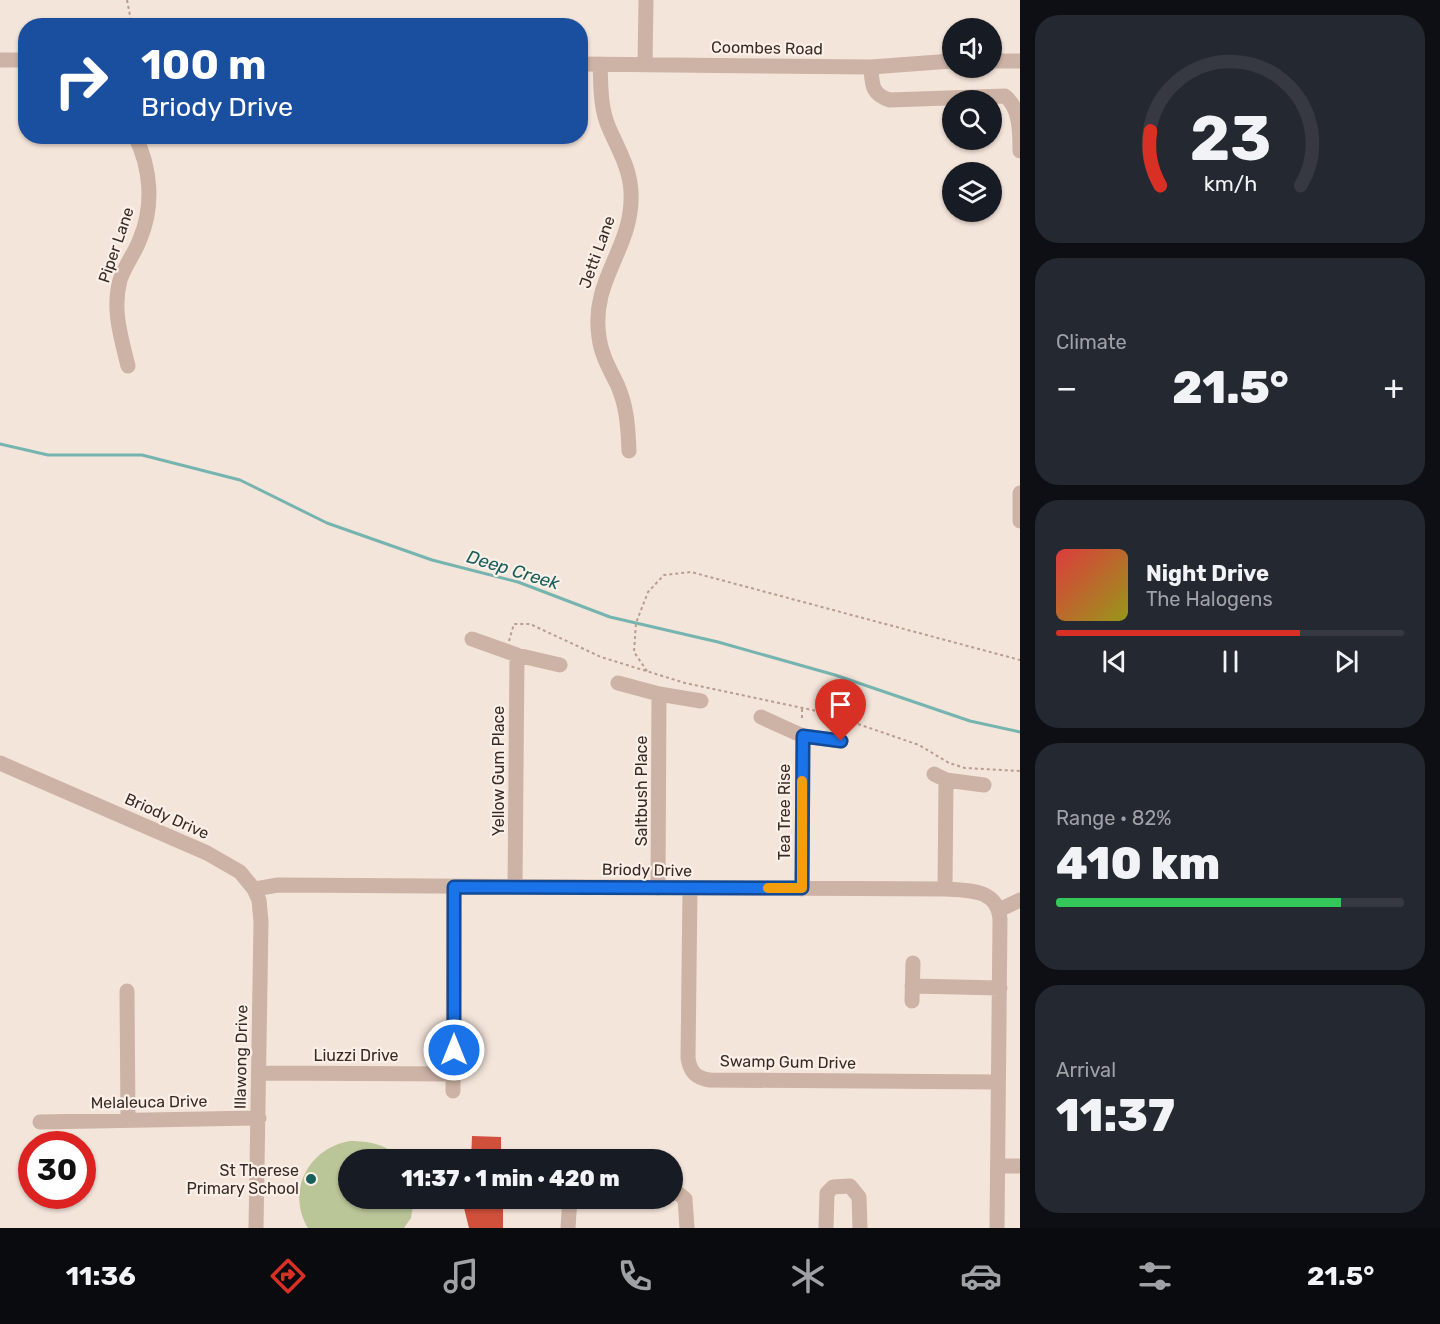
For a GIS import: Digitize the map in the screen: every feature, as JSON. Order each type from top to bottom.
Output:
[{"type":"street","points":[[645,65],[646,0]]},
{"type":"street","points":[[0,60],[18,60]]},
{"type":"street","points":[[1002,61],[1020,61]]},
{"type":"street","name":"Coombes Road","points":[[588,64],[872,67],[942,62]]},
{"type":"street","name":"Jetti Lane","points":[[600,64],[604,113],[627,166],[631,192],[625,236],[602,286],[597,325],[602,351],[627,411],[629,451]]},
{"type":"street","points":[[872,67],[872,88],[876,94],[890,100],[1005,96],[1012,100],[1019,113],[1020,151]]},
{"type":"street","name":"Piper Lane","points":[[128,366],[118,326],[116,304],[124,269],[145,226],[149,194],[145,161],[138,144]]},
{"type":"street","points":[[1020,493],[1020,521]]},
{"type":"street","points":[[472,639],[517,655],[560,665]]},
{"type":"street","name":"Yellow Gum Place","points":[[516,887],[517,655]]},
{"type":"street","points":[[618,682],[659,694],[701,701]]},
{"type":"street","name":"Saltbush Place","points":[[658,888],[659,694]]},
{"type":"street","points":[[761,717],[803,736],[841,741]]},
{"type":"street","name":"Tea Tree Rise","points":[[802,888],[803,736]]},
{"type":"street","name":"Briody Drive","points":[[0,763],[207,853],[240,872],[254,889],[278,885],[945,889],[977,891],[993,901],[999,910]]},
{"type":"street","points":[[945,889],[940,777],[984,785]]},
{"type":"street","points":[[453,1091],[454,887]]},
{"type":"street","name":"Swamp Gum Drive","points":[[690,888],[688,1058],[689,1067],[696,1076],[710,1080],[998,1082]]},
{"type":"street","name":"Illawong Drive","points":[[254,889],[259,900],[261,922],[256,1228]]},
{"type":"street","points":[[997,1228],[999,910],[1020,900]]},
{"type":"street","points":[[913,963],[912,994],[1000,988]]},
{"type":"street","points":[[127,990],[128,1120]]},
{"type":"street","name":"Liuzzi Drive","points":[[259,1073],[453,1074]]},
{"type":"street","name":"Melaleuca Drive","points":[[40,1122],[259,1118]]},
{"type":"street","points":[[999,1166],[1020,1166]]},
{"type":"street","points":[[826,1228],[827,1193],[841,1185],[850,1186],[859,1197],[860,1228]]},
{"type":"street","points":[[683,1197],[687,1228]]},
{"type":"street","points":[[568,1228],[569,1209]]},
{"type":"path","points":[[127,0],[130,18]]},
{"type":"path","points":[[646,671],[634,652],[636,623],[648,592],[664,575],[691,572],[1020,660]]},
{"type":"path","points":[[514,624],[530,624],[601,657],[685,683],[826,713],[919,745],[949,763],[965,768],[1020,771]]},
{"type":"green space","points":[[350,1141],[364,1142],[377,1144],[387,1149],[338,1149],[338,1209],[412,1209],[411,1218],[404,1228],[308,1228],[302,1214],[300,1199],[305,1173],[323,1152]]},
{"type":"building","points":[[472,1136],[501,1137],[501,1149],[471,1149]]},
{"type":"building","points":[[464,1209],[503,1209],[503,1228],[469,1228]]},
{"type":"waterway","name":"Deep Creek","points":[[0,444],[48,455],[142,455],[240,480],[327,523],[432,560],[518,582],[610,617],[718,642],[835,675],[970,721],[1020,732]]},
{"type":"slow traffic","points":[[768,888],[802,888],[802,781]]},
{"type":"place","name":"St Therese Primary School","points":[[311,1179]]},
{"type":"route","points":[[454,1050],[454,887],[802,888],[803,736],[841,741]]}]
